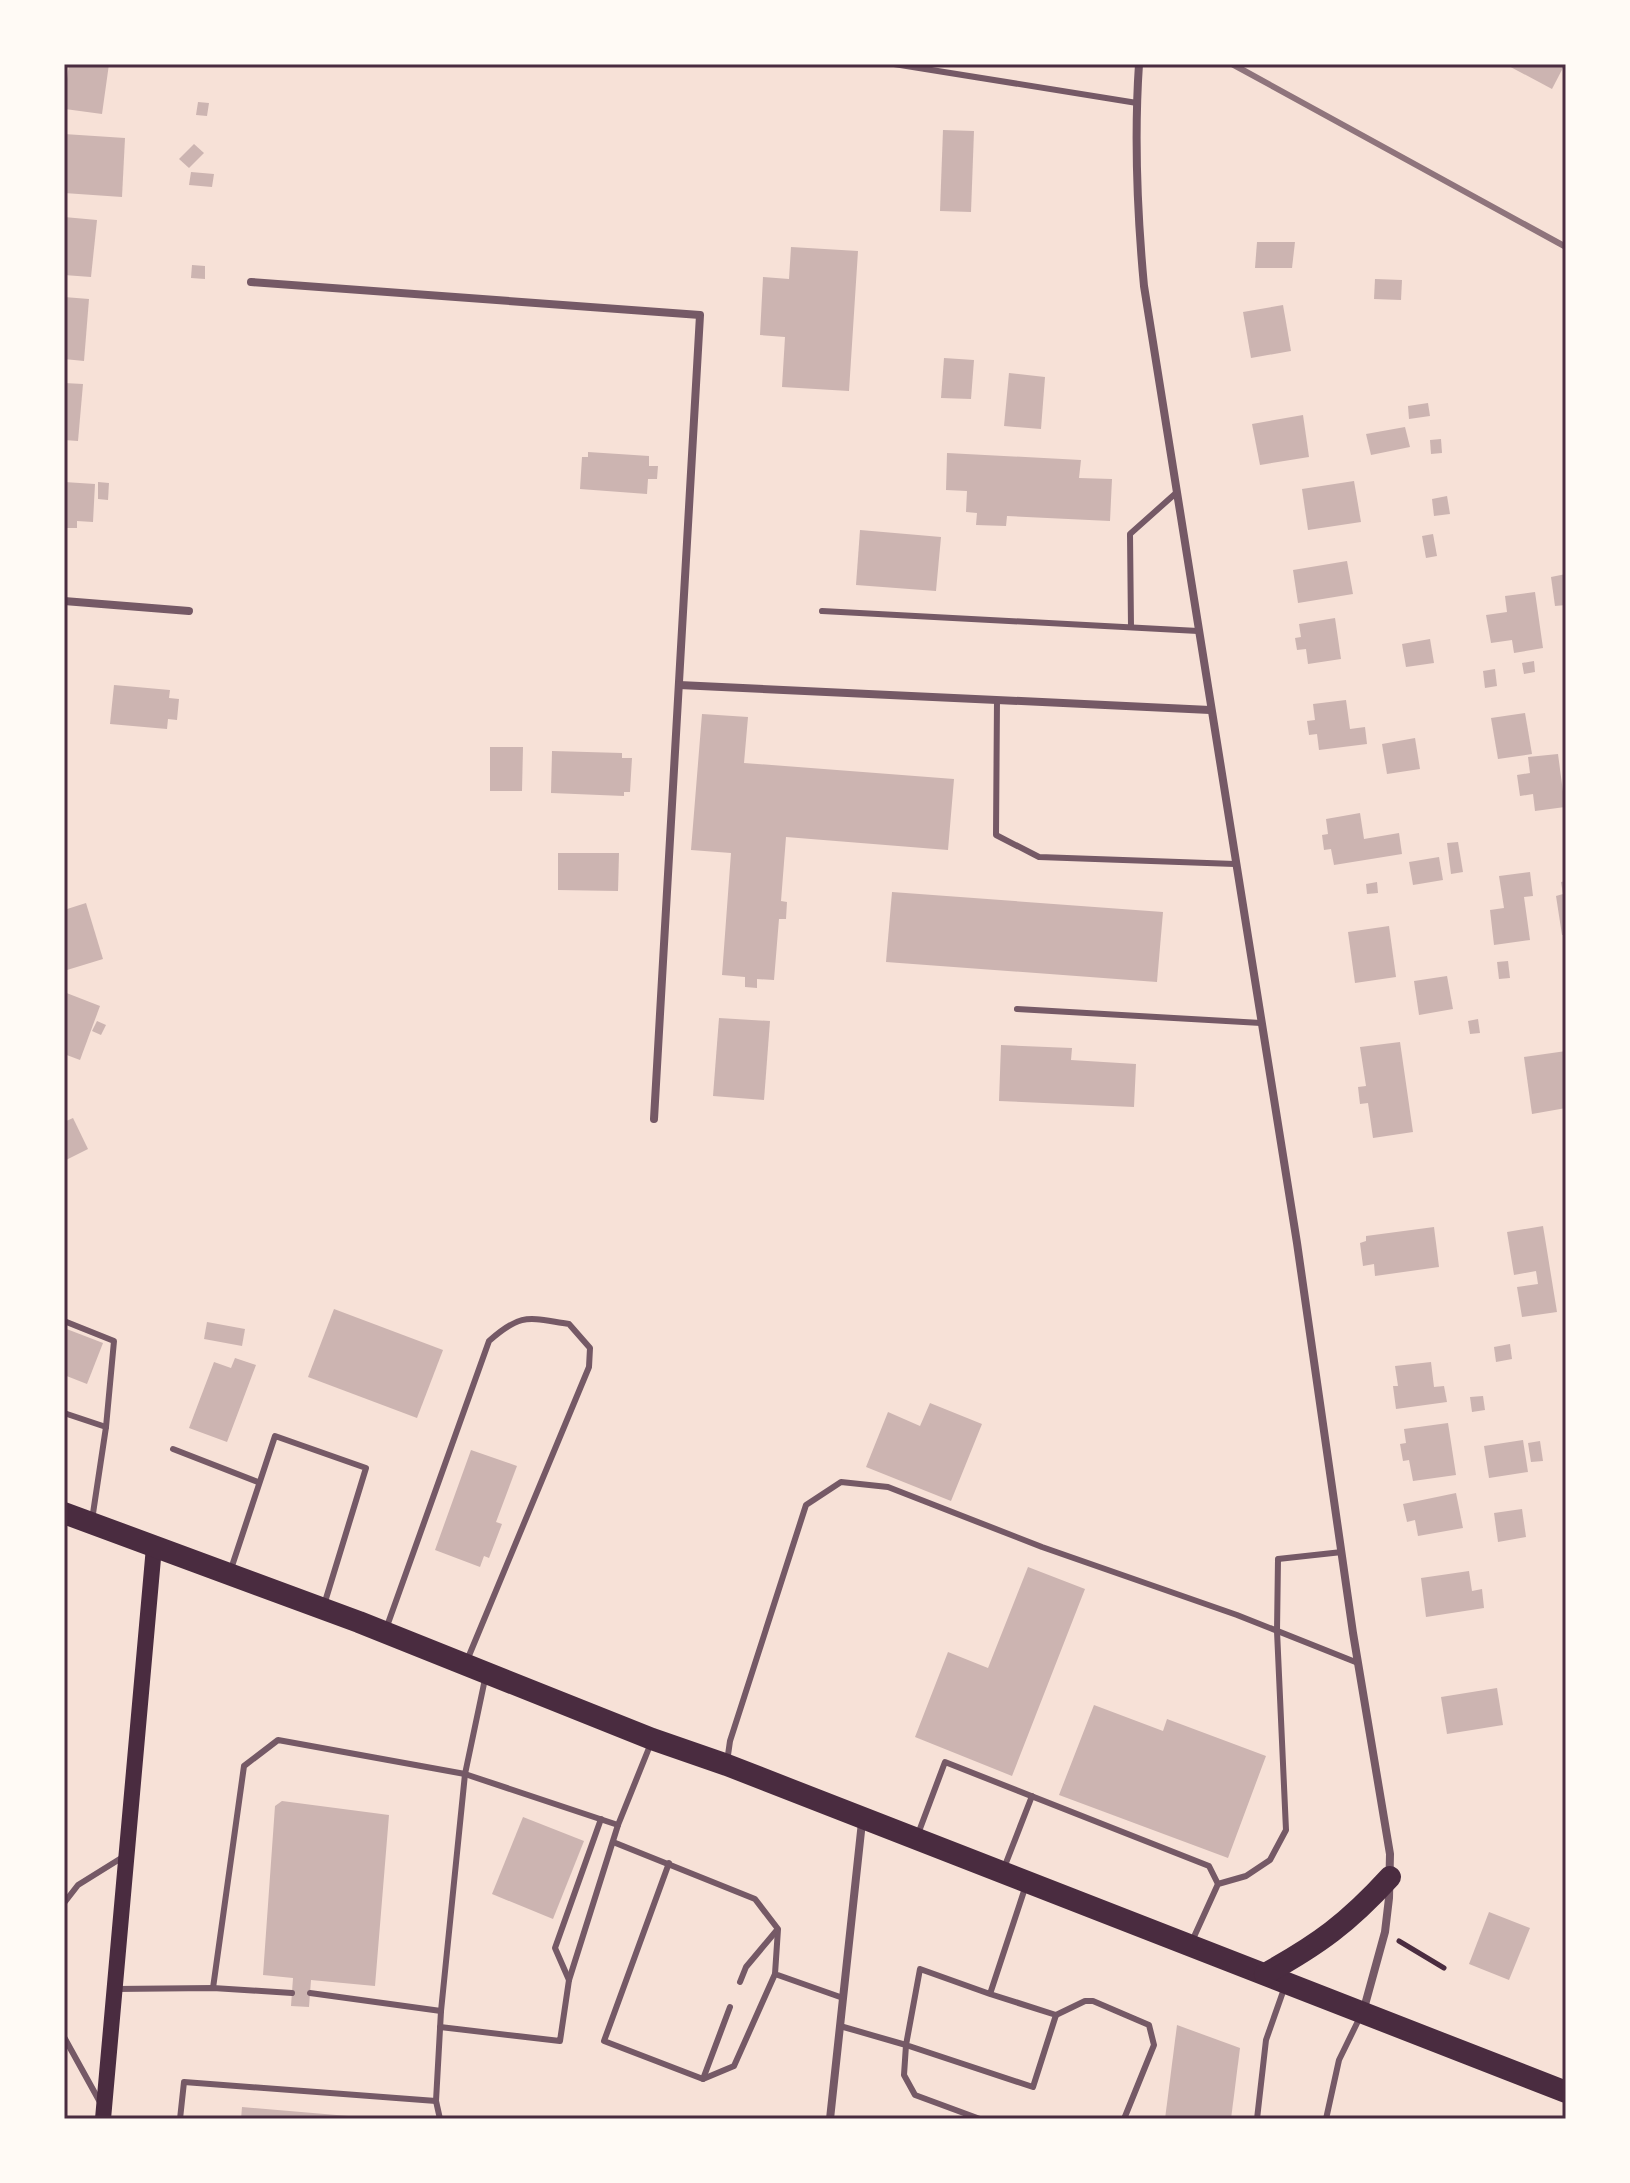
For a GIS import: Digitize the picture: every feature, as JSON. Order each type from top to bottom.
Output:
[{"type":"highway","points":[[64,1513],[385,1632],[652,1739],[727,1765],[1566,2092]]},
{"type":"highway","points":[[1276,1978],[1357,1913],[1390,1877]]},
{"type":"main road","points":[[103,2114],[154,1547]]},
{"type":"street","points":[[1139,64],[1137,206],[1144,286],[1297,1243],[1358,1663],[1390,1854],[1385,1932],[1363,2012]]},
{"type":"street","points":[[251,282],[700,315],[654,1119]]},
{"type":"street","points":[[64,601],[189,611]]},
{"type":"street","points":[[679,685],[1210,710]]},
{"type":"street","points":[[830,2119],[862,1818]]},
{"type":"lane","points":[[894,64],[1137,103]]},
{"type":"lane","points":[[1131,627],[1130,534],[1176,493]]},
{"type":"lane","points":[[822,611],[1198,631]]},
{"type":"lane","points":[[997,700],[996,835],[1039,857],[1235,864]]},
{"type":"lane","points":[[1017,1009],[1261,1023]]},
{"type":"lane","points":[[385,1632],[489,1341],[508,1324],[525,1317],[569,1324],[590,1348],[589,1367],[476,1668],[441,2011],[436,2101],[440,2119]]},
{"type":"lane","points":[[64,1321],[114,1341],[106,1427],[91,1523]]},
{"type":"lane","points":[[64,1413],[106,1427]]},
{"type":"lane","points":[[229,1575],[275,1436],[366,1468],[323,1609]]},
{"type":"lane","points":[[173,1449],[258,1482]]},
{"type":"lane","points":[[727,1765],[730,1741],[806,1505],[841,1482],[888,1487],[1358,1663]]},
{"type":"lane","points":[[1190,1945],[1218,1884],[1246,1876],[1270,1860],[1286,1830],[1277,1631],[1278,1559],[1342,1552]]},
{"type":"lane","points":[[440,2027],[560,2041],[569,1980],[618,1825],[652,1739]]},
{"type":"lane","points":[[213,1988],[244,1766],[278,1740],[465,1774],[618,1825]]},
{"type":"lane","points":[[917,1839],[923,1815],[945,1762],[1209,1866],[1218,1884]]},
{"type":"lane","points":[[1003,1872],[1032,1796]]},
{"type":"lane","points":[[569,1980],[555,1948],[601,1819]]},
{"type":"lane","points":[[613,1842],[669,1863],[755,1899],[778,1929],[775,1974],[734,2066],[703,2079],[604,2041],[669,1863]]},
{"type":"lane","points":[[64,1903],[78,1885],[127,1855]]},
{"type":"lane","points":[[990,1994],[1027,1882]]},
{"type":"lane","points":[[740,1982],[746,1967],[778,1929]]},
{"type":"lane","points":[[980,2119],[915,2095],[904,2075],[906,2045],[920,1969],[1056,2015],[1085,2001],[1093,2001],[1149,2025],[1154,2045],[1124,2119]]},
{"type":"lane","points":[[775,1974],[843,1998]]},
{"type":"lane","points":[[1257,2119],[1276,1978]]},
{"type":"lane","points":[[115,1989],[213,1988],[292,1993]]},
{"type":"lane","points":[[310,1993],[441,2011]]},
{"type":"lane","points":[[703,2079],[730,2007]]},
{"type":"lane","points":[[1326,2119],[1339,2060],[1363,2012]]},
{"type":"lane","points":[[840,2026],[1033,2087],[1056,2015]]},
{"type":"lane","points":[[64,2037],[103,2114]]},
{"type":"lane","points":[[180,2119],[184,2082],[436,2101]]},
{"type":"path","points":[[1385,1932],[1444,1968]]},
{"type":"building","points":[[69,64],[109,64],[102,114],[65,109],[64,79],[67,79]]},
{"type":"building","points":[[1505,64],[1565,64],[1552,89]]},
{"type":"building","points":[[198,102],[209,103],[207,116],[196,115]]},
{"type":"building","points":[[943,130],[974,131],[971,212],[940,211]]},
{"type":"building","points":[[64,134],[125,138],[122,197],[64,193]]},
{"type":"building","points":[[194,144],[204,153],[189,168],[179,159]]},
{"type":"building","points":[[191,172],[214,174],[212,187],[189,185]]},
{"type":"building","points":[[64,217],[97,220],[91,277],[64,275]]},
{"type":"building","points":[[1257,242],[1295,242],[1292,268],[1255,268]]},
{"type":"building","points":[[791,247],[858,251],[849,391],[782,387],[785,337],[760,335],[763,277],[789,279]]},
{"type":"building","points":[[192,265],[205,266],[205,279],[191,278]]},
{"type":"building","points":[[1375,279],[1402,280],[1401,300],[1374,299]]},
{"type":"building","points":[[64,297],[89,299],[84,361],[64,359]]},
{"type":"building","points":[[1283,305],[1291,351],[1251,358],[1243,312]]},
{"type":"building","points":[[944,358],[974,360],[971,399],[941,398]]},
{"type":"building","points":[[1009,373],[1045,377],[1041,429],[1004,426]]},
{"type":"building","points":[[64,383],[83,384],[78,441],[64,440]]},
{"type":"building","points":[[1428,403],[1430,416],[1409,419],[1408,406]]},
{"type":"building","points":[[1303,415],[1309,457],[1260,465],[1252,424]]},
{"type":"building","points":[[1405,427],[1410,447],[1371,455],[1366,434]]},
{"type":"building","points":[[1441,439],[1442,453],[1431,454],[1430,440]]},
{"type":"building","points":[[588,452],[649,456],[649,466],[658,466],[657,479],[648,479],[647,494],[580,489],[582,457],[588,457]]},
{"type":"building","points":[[947,453],[1081,460],[1079,478],[1112,479],[1110,521],[1007,516],[1006,526],[976,525],[977,513],[966,512],[967,491],[946,490]]},
{"type":"building","points":[[1354,481],[1361,522],[1308,530],[1302,489]]},
{"type":"building","points":[[64,482],[95,484],[93,522],[77,521],[77,528],[64,528]]},
{"type":"building","points":[[98,482],[109,483],[108,500],[98,499]]},
{"type":"building","points":[[1447,496],[1450,514],[1434,516],[1432,499]]},
{"type":"building","points":[[860,530],[941,537],[936,591],[856,585]]},
{"type":"building","points":[[1433,534],[1437,556],[1426,558],[1422,536]]},
{"type":"building","points":[[1347,561],[1353,594],[1298,603],[1293,570]]},
{"type":"building","points":[[1566,574],[1566,605],[1555,606],[1551,577]]},
{"type":"building","points":[[1535,592],[1543,648],[1514,653],[1512,640],[1491,643],[1486,615],[1507,612],[1505,596]]},
{"type":"building","points":[[1335,618],[1341,659],[1308,664],[1306,649],[1297,650],[1295,638],[1301,637],[1299,624]]},
{"type":"building","points":[[1430,639],[1434,663],[1406,667],[1402,644]]},
{"type":"building","points":[[1534,661],[1535,672],[1524,674],[1522,663]]},
{"type":"building","points":[[1495,669],[1497,686],[1485,688],[1483,671]]},
{"type":"building","points":[[114,685],[170,690],[169,698],[179,699],[177,720],[168,719],[167,729],[110,724]]},
{"type":"building","points":[[1346,700],[1350,729],[1365,727],[1367,744],[1319,750],[1317,734],[1309,735],[1307,721],[1315,720],[1313,704]]},
{"type":"building","points":[[1525,713],[1532,754],[1498,759],[1491,718]]},
{"type":"building","points":[[702,714],[748,717],[744,763],[954,779],[948,850],[786,837],[781,901],[787,902],[786,919],[779,919],[774,980],[757,979],[757,988],[745,987],[745,977],[722,975],[731,853],[691,850]]},
{"type":"building","points":[[1415,738],[1420,769],[1387,774],[1382,744]]},
{"type":"building","points":[[490,747],[523,747],[522,791],[490,791]]},
{"type":"building","points":[[552,751],[622,753],[622,758],[632,758],[630,792],[624,792],[624,796],[551,793]]},
{"type":"building","points":[[1558,754],[1565,807],[1535,811],[1533,794],[1520,796],[1517,775],[1530,773],[1528,757]]},
{"type":"building","points":[[1360,813],[1364,839],[1399,833],[1402,854],[1334,865],[1331,849],[1324,850],[1322,835],[1328,834],[1326,819]]},
{"type":"building","points":[[1458,842],[1463,872],[1451,874],[1447,843]]},
{"type":"building","points":[[558,853],[619,853],[618,891],[558,890]]},
{"type":"building","points":[[1439,857],[1443,880],[1413,885],[1409,862]]},
{"type":"building","points":[[1530,872],[1533,896],[1524,897],[1530,940],[1494,945],[1490,910],[1504,908],[1499,876]]},
{"type":"building","points":[[1566,881],[1566,935],[1562,935],[1556,896],[1563,894],[1561,882]]},
{"type":"building","points":[[1377,882],[1378,893],[1367,894],[1366,884]]},
{"type":"building","points":[[892,892],[1163,912],[1157,982],[886,962]]},
{"type":"building","points":[[86,903],[103,959],[67,970],[64,960],[64,910]]},
{"type":"building","points":[[1389,926],[1396,977],[1355,983],[1348,932]]},
{"type":"building","points":[[1508,961],[1510,978],[1499,979],[1497,962]]},
{"type":"building","points":[[1447,976],[1453,1009],[1419,1015],[1414,981]]},
{"type":"building","points":[[64,992],[100,1006],[80,1060],[64,1054]]},
{"type":"building","points":[[719,1018],[770,1021],[764,1100],[713,1096]]},
{"type":"building","points":[[1478,1019],[1480,1033],[1470,1034],[1468,1021]]},
{"type":"building","points":[[97,1021],[106,1025],[101,1035],[92,1031]]},
{"type":"building","points":[[1400,1042],[1413,1132],[1373,1138],[1368,1103],[1360,1104],[1358,1087],[1366,1086],[1360,1047]]},
{"type":"building","points":[[1001,1045],[1072,1048],[1071,1060],[1136,1064],[1134,1107],[999,1101]]},
{"type":"building","points":[[1566,1051],[1566,1108],[1532,1114],[1524,1057]]},
{"type":"building","points":[[73,1118],[88,1149],[64,1161],[64,1122]]},
{"type":"building","points":[[1543,1226],[1557,1312],[1522,1317],[1517,1287],[1538,1284],[1536,1271],[1514,1275],[1507,1232]]},
{"type":"building","points":[[1434,1227],[1439,1267],[1375,1276],[1374,1264],[1363,1266],[1360,1243],[1366,1241],[1366,1236]]},
{"type":"building","points":[[334,1309],[443,1350],[417,1418],[308,1377]]},
{"type":"building","points":[[207,1322],[245,1329],[242,1346],[204,1339]]},
{"type":"building","points":[[64,1328],[103,1343],[87,1384],[64,1375]]},
{"type":"building","points":[[1510,1344],[1512,1359],[1496,1362],[1494,1347]]},
{"type":"building","points":[[235,1358],[256,1365],[227,1442],[189,1428],[214,1362],[231,1368]]},
{"type":"building","points":[[1431,1362],[1434,1387],[1444,1386],[1447,1402],[1396,1409],[1393,1386],[1398,1386],[1395,1366]]},
{"type":"building","points":[[1483,1396],[1485,1410],[1472,1412],[1470,1397]]},
{"type":"building","points":[[930,1403],[982,1424],[951,1501],[866,1467],[888,1412],[920,1426]]},
{"type":"building","points":[[1448,1423],[1456,1475],[1413,1481],[1409,1460],[1403,1461],[1400,1444],[1406,1443],[1404,1429]]},
{"type":"building","points":[[1523,1440],[1528,1472],[1489,1478],[1484,1446]]},
{"type":"building","points":[[1540,1441],[1543,1461],[1531,1462],[1528,1443]]},
{"type":"building","points":[[471,1450],[517,1466],[496,1522],[502,1524],[489,1558],[484,1556],[480,1567],[435,1550]]},
{"type":"building","points":[[1456,1493],[1463,1528],[1418,1536],[1415,1520],[1407,1522],[1403,1504]]},
{"type":"building","points":[[1522,1509],[1526,1537],[1498,1542],[1494,1513]]},
{"type":"building","points":[[1028,1567],[1085,1589],[1012,1776],[915,1737],[948,1652],[988,1668]]},
{"type":"building","points":[[1469,1571],[1472,1591],[1482,1589],[1484,1608],[1426,1617],[1421,1578]]},
{"type":"building","points":[[1497,1688],[1503,1725],[1447,1734],[1441,1697]]},
{"type":"building","points":[[1094,1705],[1163,1731],[1167,1719],[1266,1756],[1228,1858],[1059,1795]]},
{"type":"building","points":[[282,1801],[389,1815],[375,1986],[311,1980],[309,2007],[291,2006],[293,1978],[263,1975],[275,1806]]},
{"type":"building","points":[[523,1817],[584,1841],[553,1919],[492,1894]]},
{"type":"building","points":[[1489,1912],[1530,1928],[1509,1980],[1469,1964]]},
{"type":"building","points":[[1177,2025],[1240,2048],[1231,2119],[1165,2119]]},
{"type":"building","points":[[242,2107],[360,2117],[241,2119]]},
{"type":"railway","points":[[1232,64],[1566,247]]}]
